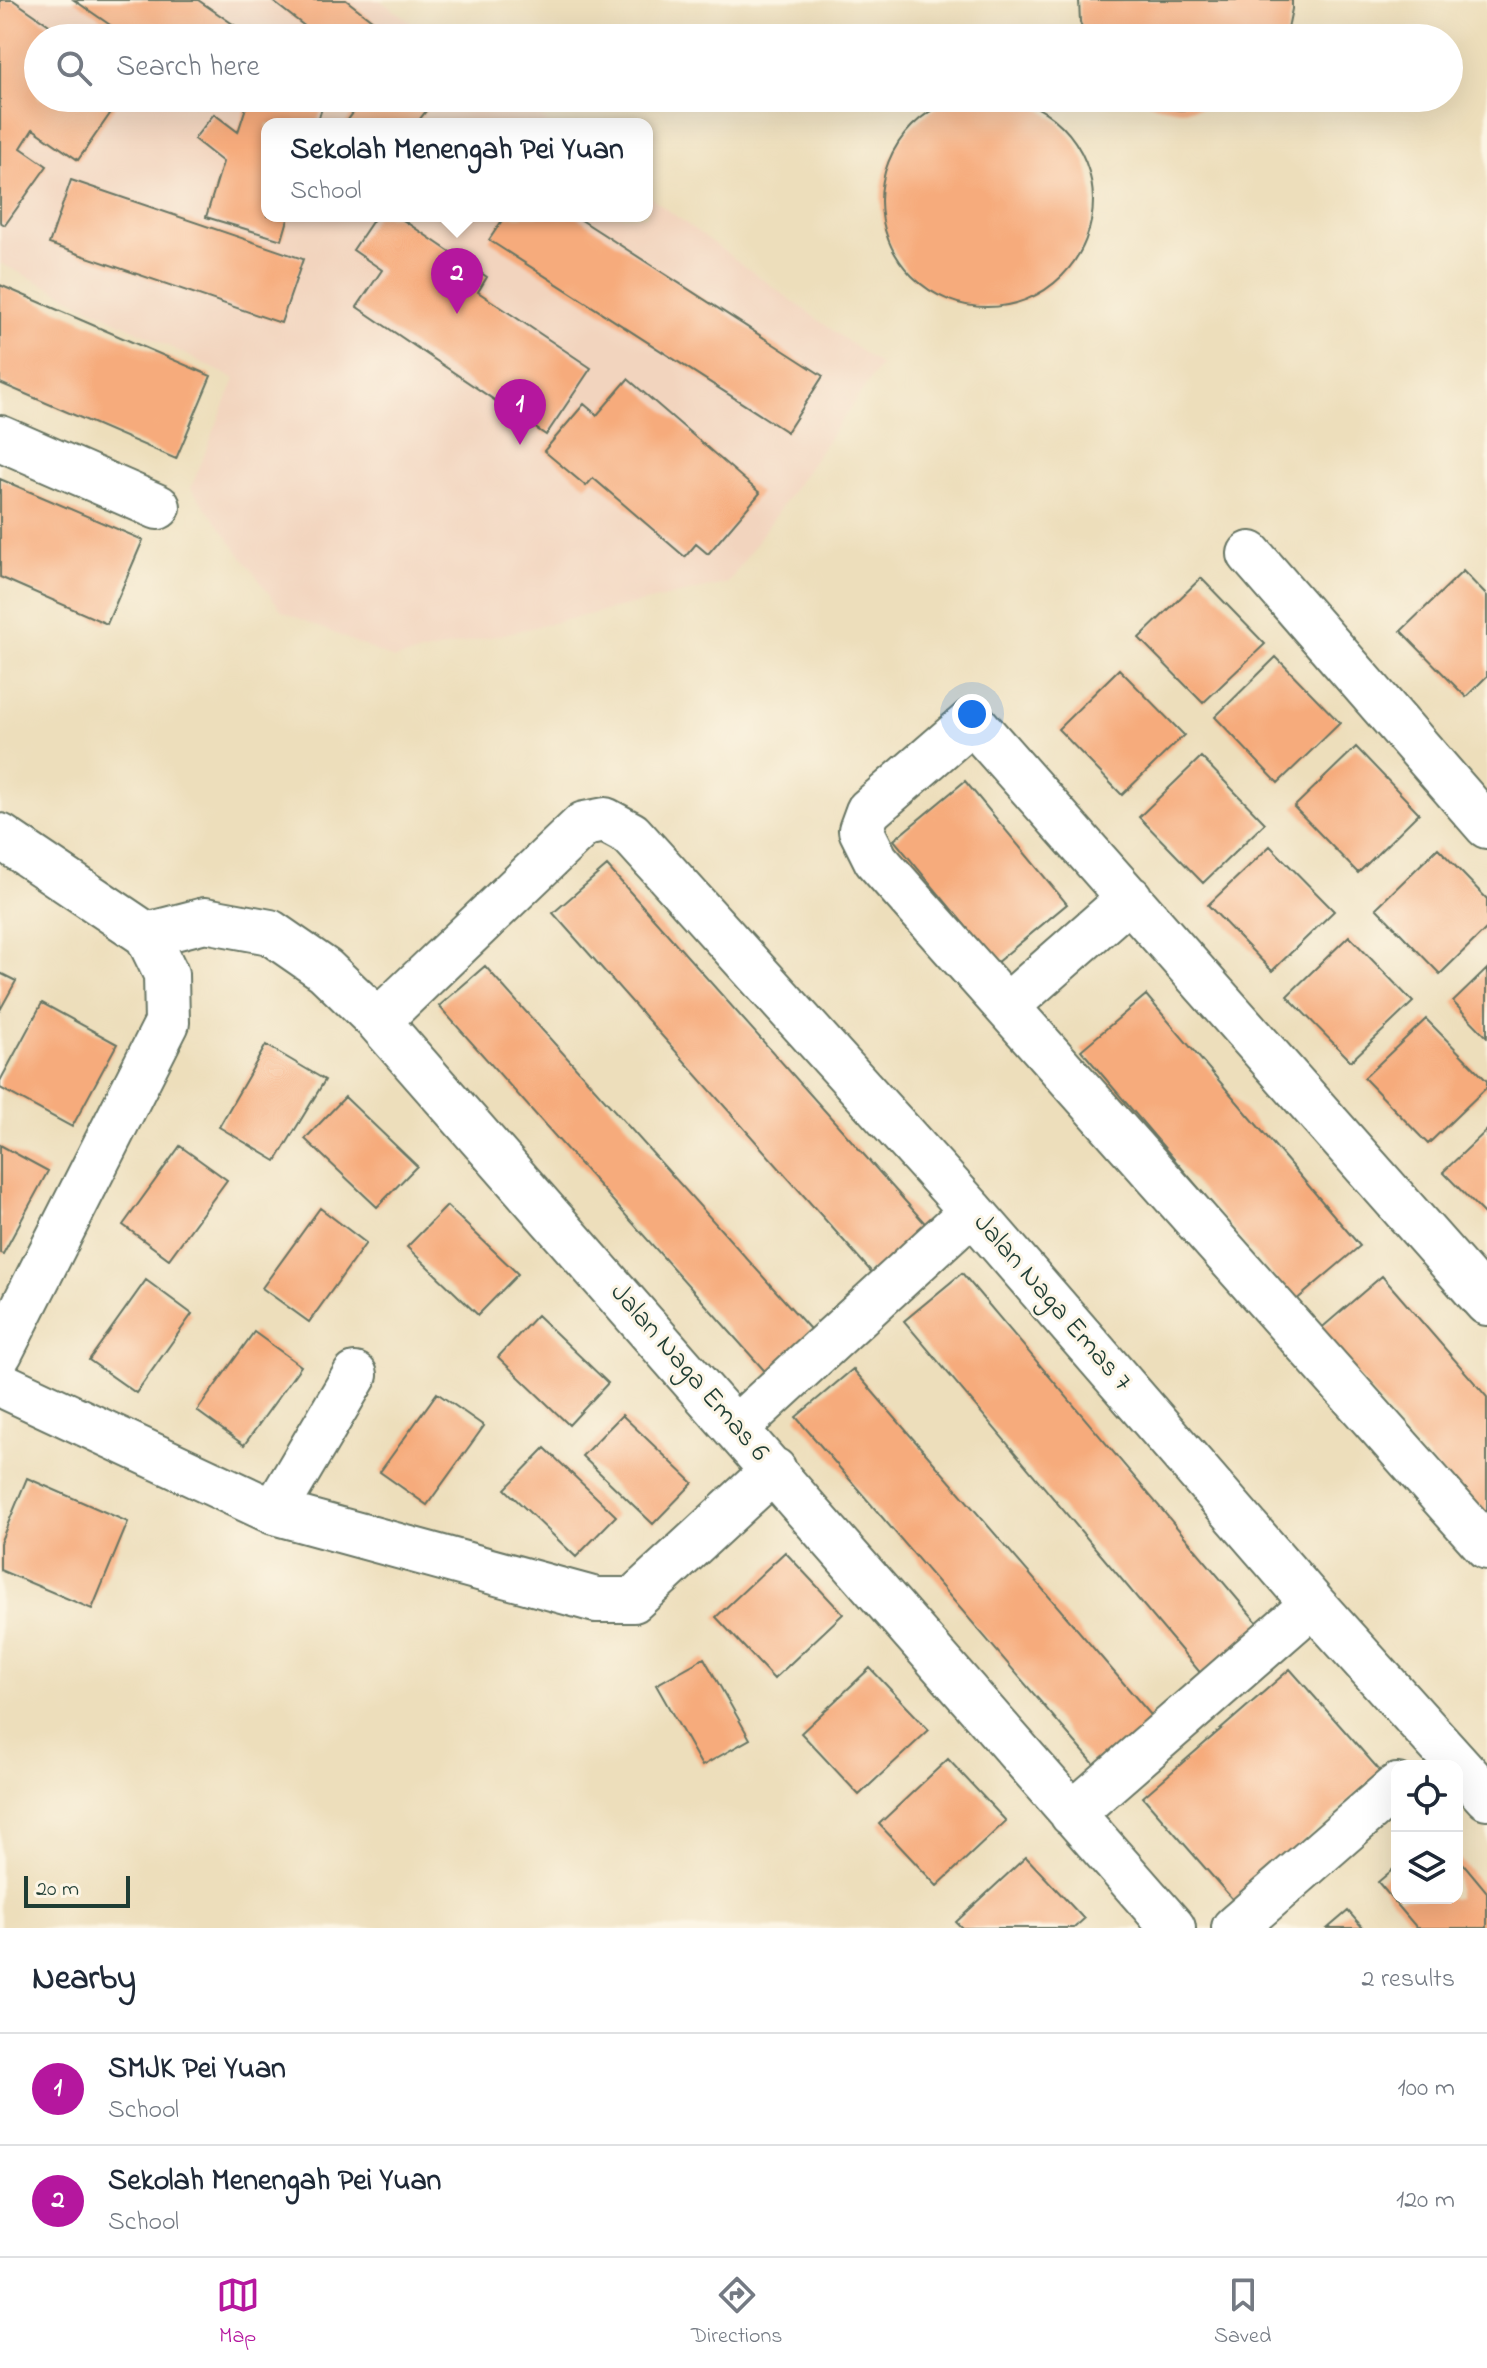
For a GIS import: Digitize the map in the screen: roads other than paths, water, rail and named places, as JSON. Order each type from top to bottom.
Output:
[{"type":"street","points":[[0,438],[158,507]]},
{"type":"street","points":[[1250,554],[1487,826]]},
{"type":"street","points":[[1487,1303],[972,721],[868,811],[861,830],[876,860],[1487,1547]]},
{"type":"street","name":"Jalan Naga Emas 7","points":[[378,1021],[584,824],[605,820],[631,834],[972,1211],[1313,1604],[1431,1757],[1487,1797]]},
{"type":"street","points":[[0,836],[147,935],[166,974],[167,1023],[0,1353]]},
{"type":"street","points":[[1007,1006],[1130,898]]},
{"type":"street","name":"Jalan Naga Emas 6","points":[[147,935],[205,920],[270,932],[325,970],[378,1021],[1173,1928]]},
{"type":"street","points":[[737,1427],[972,1211]]},
{"type":"street","points":[[274,1512],[355,1375]]},
{"type":"street","points":[[0,1384],[274,1512],[596,1600],[633,1600],[774,1470]]},
{"type":"street","points":[[1072,1814],[1313,1604]]},
{"type":"street","points":[[1234,1928],[1391,1791]]},
{"type":"place","name":"Sekolah Menengah Pei Yuan","points":[[457,314]]},
{"type":"place","name":"SMJK Pei Yuan","points":[[520,445]]}]
